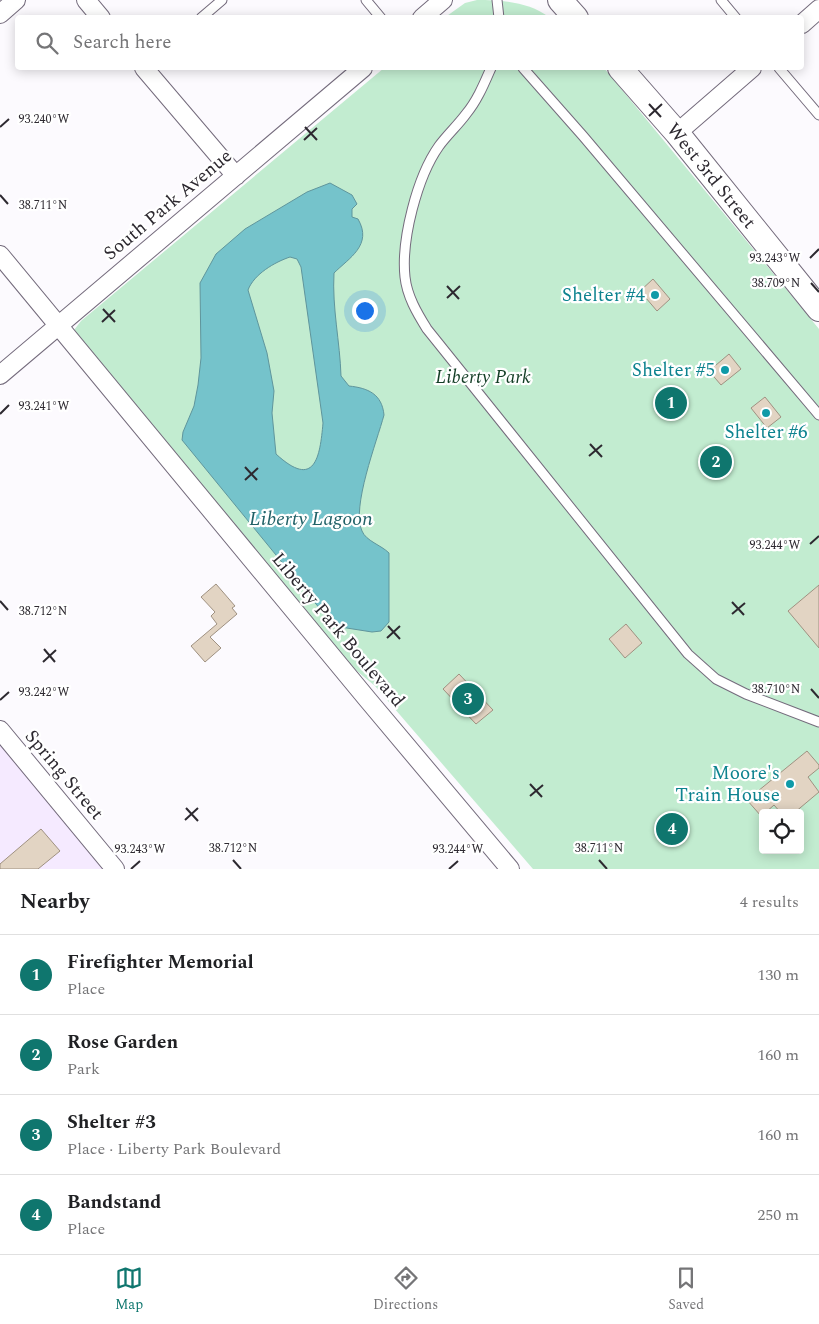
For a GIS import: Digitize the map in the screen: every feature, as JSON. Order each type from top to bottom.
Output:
[{"type":"street","points":[[0,14],[16,0]]},
{"type":"street","points":[[86,0],[98,15]]},
{"type":"street","points":[[426,15],[443,0]]},
{"type":"street","points":[[560,0],[573,15]]},
{"type":"street","points":[[804,22],[819,9]]},
{"type":"street","points":[[146,70],[236,176]]},
{"type":"street","name":"South Park Avenue","points":[[0,375],[361,70]]},
{"type":"street","name":"West 3rd Street","points":[[622,70],[676,133],[819,309]]},
{"type":"street","points":[[676,133],[750,70]]},
{"type":"street","name":"Liberty Park Boulevard","points":[[0,255],[510,869]]},
{"type":"street","name":"Spring Street","points":[[0,730],[115,869]]},
{"type":"lane","points":[[204,15],[222,0]]},
{"type":"lane","points":[[366,0],[378,15]]},
{"type":"lane","points":[[497,0],[498,15]]},
{"type":"lane","points":[[721,0],[734,15]]},
{"type":"lane","points":[[490,70],[484,85],[467,113],[438,148],[420,183],[405,250],[405,278],[412,304],[427,329],[688,654],[716,679],[746,694],[819,722]]},
{"type":"lane","points":[[525,70],[602,157],[819,415]]},
{"type":"lane","points":[[781,70],[819,115]]},
{"type":"shaded area","points":[[0,738],[108,869],[0,869]]},
{"type":"green space","points":[[477,0],[505,1],[533,8],[546,15],[448,15],[465,3]]},
{"type":"green space","name":"Liberty Park","points":[[382,70],[606,70],[819,329],[819,869],[533,869],[375,686],[340,657],[77,340],[74,330],[81,321]]},
{"type":"water","name":"Liberty Lagoon","points":[[330,183],[352,195],[357,204],[352,209],[352,217],[358,219],[362,228],[361,244],[352,256],[334,273],[334,299],[341,376],[349,386],[362,388],[373,393],[383,408],[384,415],[366,474],[360,507],[362,531],[370,540],[389,553],[389,622],[381,631],[372,632],[334,626],[182,440],[183,432],[194,406],[198,385],[201,358],[200,283],[216,254],[245,229],[307,192]],"holes":[[[290,257],[297,259],[301,267],[323,423],[317,457],[313,465],[307,469],[299,469],[276,454],[272,413],[274,391],[267,353],[248,290],[255,279],[272,265]]]},
{"type":"building","name":"Shelter #4","points":[[653,279],[670,299],[657,311],[640,291]]},
{"type":"building","name":"Shelter #5","points":[[729,354],[741,369],[721,385],[709,371]]},
{"type":"building","name":"Shelter #6","points":[[765,397],[781,417],[767,428],[751,408]]},
{"type":"building","points":[[216,584],[235,606],[232,608],[237,614],[210,637],[221,648],[205,662],[191,646],[217,624],[211,616],[215,612],[201,597]]},
{"type":"building","points":[[819,585],[819,648],[788,611]]},
{"type":"building","points":[[626,624],[642,643],[625,658],[609,639]]},
{"type":"building","points":[[459,674],[493,710],[476,724],[443,689]]},
{"type":"building","name":"Moore's Train House","points":[[807,751],[819,765],[819,768],[808,777],[819,792],[799,809],[778,809],[774,805],[770,809],[759,809],[759,814],[747,800]]},
{"type":"building","points":[[668,817],[680,820],[685,832],[674,843],[662,839],[659,827]]},
{"type":"building","points":[[41,829],[60,851],[38,869],[0,869],[0,864]]},
{"type":"place","name":"Shelter #4","points":[[655,295]]},
{"type":"place","name":"Shelter #5","points":[[725,370]]},
{"type":"place","name":"Firefighter Memorial","points":[[671,403]]},
{"type":"place","name":"Shelter #6","points":[[766,413]]},
{"type":"place","name":"Rose Garden","points":[[716,462]]},
{"type":"place","name":"Shelter #3","points":[[468,699]]},
{"type":"place","name":"Moore's Train House","points":[[790,784]]},
{"type":"place","name":"Bandstand","points":[[672,829]]}]
